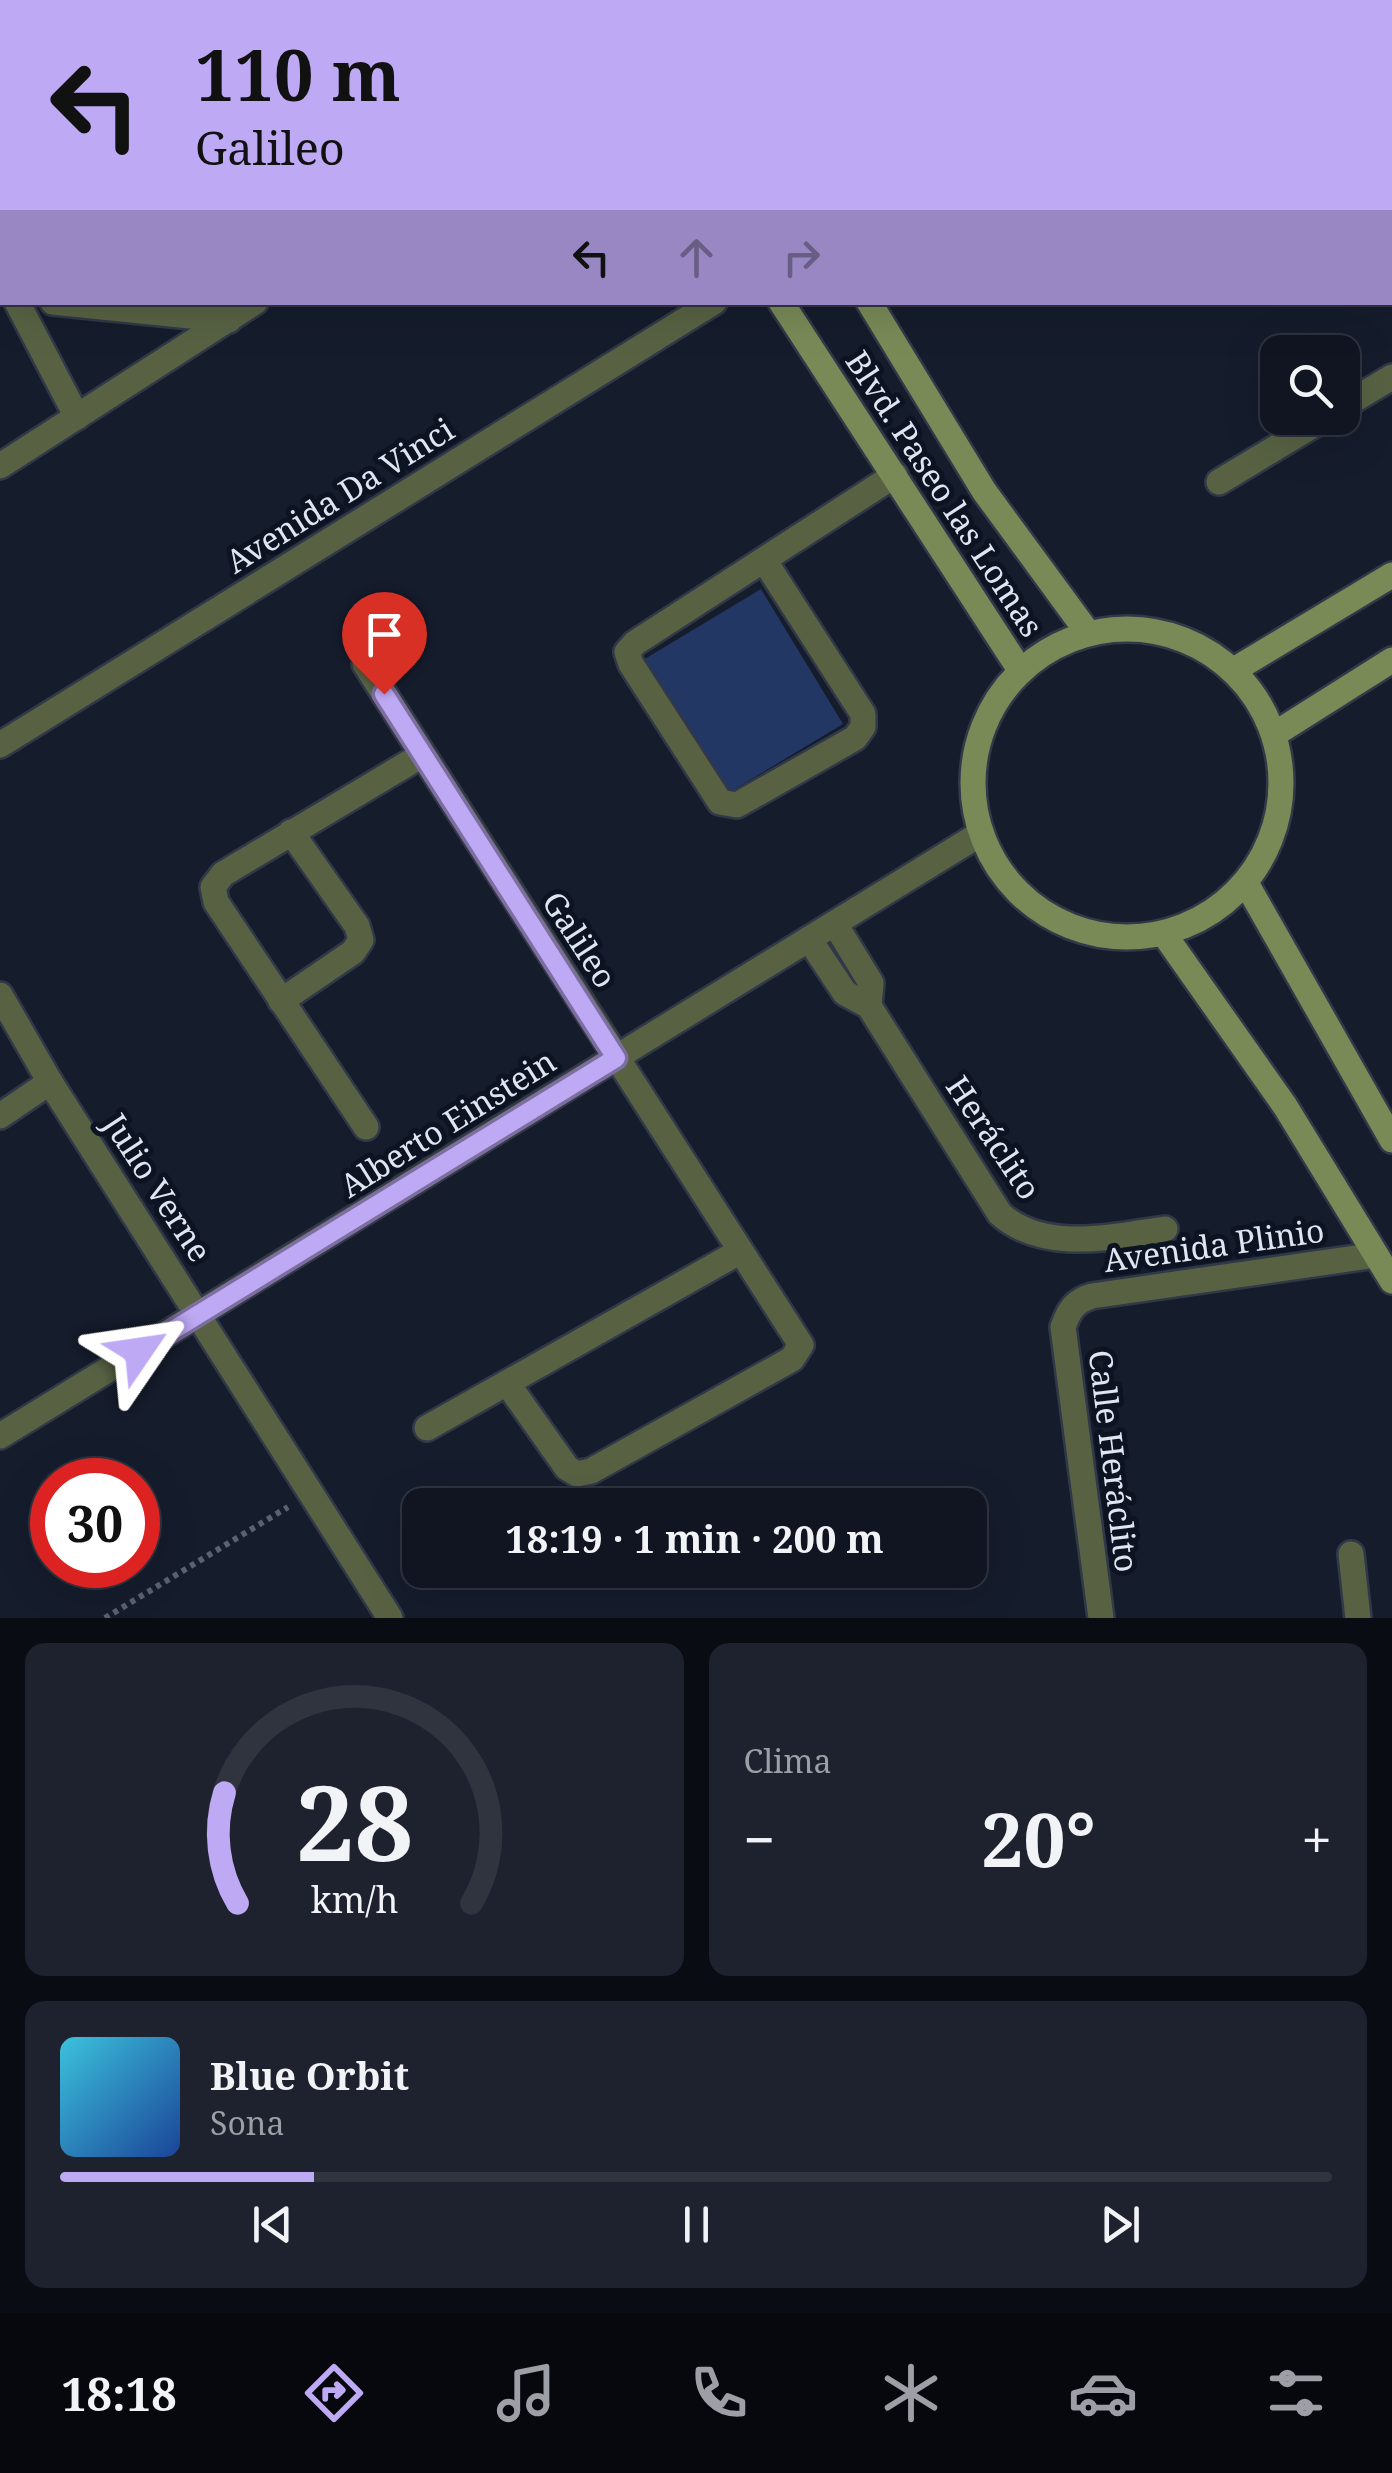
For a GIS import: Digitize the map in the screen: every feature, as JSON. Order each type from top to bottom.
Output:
[{"type":"street","points":[[20,305],[77,417]]},
{"type":"street","points":[[83,305],[230,320]]},
{"type":"street","points":[[0,466],[250,305]]},
{"type":"street","name":"Avenida Da Vinci","points":[[0,745],[709,305]]},
{"type":"street","name":"Blvd. Paseo las Lomas","points":[[783,305],[1020,670]]},
{"type":"street","points":[[871,305],[984,491],[1088,633]]},
{"type":"street","points":[[1360,396],[1392,377]]},
{"type":"street","points":[[1219,482],[1297,435]]},
{"type":"street","points":[[764,560],[863,714],[863,727],[855,738],[737,806],[727,806],[720,802],[630,664],[628,652],[764,560],[895,475]]},
{"type":"street","points":[[1234,670],[1392,575]]},
{"type":"street","points":[[1140,628],[1190,641],[1234,670],[1259,700],[1276,734],[1283,786],[1273,838],[1246,883],[1209,914],[1164,934],[1107,937],[1053,920],[1009,884],[980,834],[972,791],[976,747],[992,705],[1020,670],[1051,648],[1088,633],[1140,628]]},
{"type":"street","points":[[1276,734],[1392,660]]},
{"type":"street","name":"Galileo","points":[[365,664],[739,1252],[796,1331],[801,1346],[792,1359],[590,1472],[577,1474],[568,1468],[507,1382]]},
{"type":"street","points":[[366,1127],[216,902],[213,887],[223,874],[422,754]]},
{"type":"street","points":[[281,1001],[352,952],[361,940],[357,926],[291,832]]},
{"type":"street","name":"Alberto Einstein","points":[[0,1436],[980,834]]},
{"type":"street","points":[[1246,883],[1392,1140]]},
{"type":"street","name":"Heráclito","points":[[836,924],[871,983],[869,1006]]},
{"type":"street","points":[[1164,934],[1284,1106],[1392,1281]]},
{"type":"street","name":"Heráclito","points":[[809,938],[845,992],[869,1006],[1000,1214],[1018,1230],[1096,1239],[1165,1229]]},
{"type":"street","name":"Julio Verne","points":[[0,995],[50,1082],[390,1618]]},
{"type":"street","points":[[0,1116],[50,1082]]},
{"type":"street","points":[[427,1428],[739,1252]]},
{"type":"street","name":"Avenida Plinio","points":[[1068,1312],[1078,1300],[1092,1296],[1376,1256]]},
{"type":"street","name":"Calle Heráclito","points":[[1068,1312],[1063,1327],[1101,1618]]},
{"type":"street","points":[[1352,1554],[1358,1618]]},
{"type":"path","points":[[105,1618],[313,1492]]},
{"type":"shaded area","points":[[761,589],[843,724],[725,795],[643,660]]},
{"type":"route","points":[[139,1351],[616,1058],[384,694]]}]
